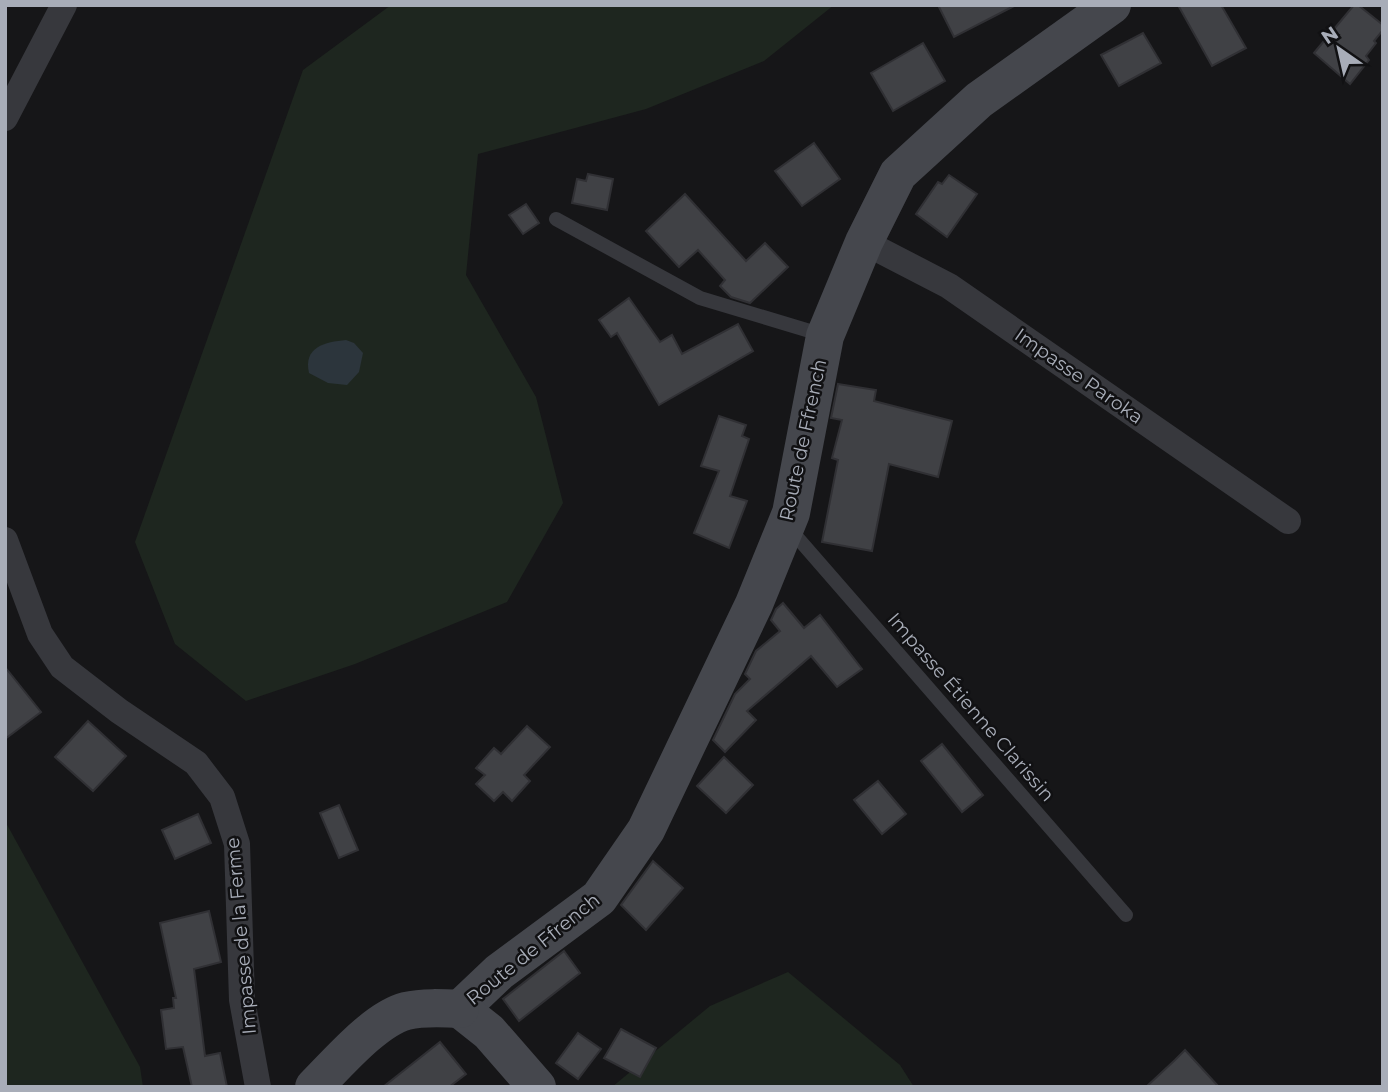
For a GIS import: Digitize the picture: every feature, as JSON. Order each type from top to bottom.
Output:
[{"type":"main road","name":"Route de Ffrench","points":[[460,1009],[499,972],[599,898],[646,830],[754,604],[791,513],[825,336],[864,243],[898,174],[979,100],[1112,5]]},
{"type":"main road","points":[[314,1087],[365,1035],[403,1012],[429,1008],[460,1009],[489,1032],[537,1087]]},
{"type":"street","points":[[5,118],[64,5]]},
{"type":"street","name":"Impasse Paroka","points":[[864,243],[949,286],[1288,521]]},
{"type":"street","name":"Impasse de la Ferme","points":[[5,540],[40,635],[62,667],[118,711],[196,762],[222,797],[237,844],[242,1000],[258,1087]]},
{"type":"lane","points":[[556,219],[701,298],[825,336]]},
{"type":"lane","name":"Impasse Étienne Clarissin","points":[[786,525],[1126,915]]},
{"type":"shaded area","points":[[391,5],[834,5],[764,61],[646,109],[478,154],[466,275],[536,397],[563,503],[507,602],[355,664],[246,701],[175,644],[135,542],[303,70]]},
{"type":"shaded area","points":[[346,340],[354,343],[363,353],[359,372],[347,385],[328,383],[309,373],[309,357],[317,348],[323,344]]},
{"type":"shaded area","points":[[5,821],[140,1067],[143,1087],[5,1087]]},
{"type":"shaded area","points":[[788,972],[900,1065],[914,1087],[612,1087],[710,1006]]},
{"type":"building","points":[[938,5],[1016,5],[954,37]]},
{"type":"building","points":[[1178,5],[1221,5],[1246,48],[1212,66]]},
{"type":"building","points":[[1354,5],[1358,5],[1383,25],[1383,30],[1366,56],[1369,60],[1350,84],[1314,53]]},
{"type":"building","points":[[1143,33],[1161,63],[1119,86],[1101,55]]},
{"type":"building","points":[[923,43],[945,81],[893,111],[871,73]]},
{"type":"building","points":[[814,143],[840,179],[802,206],[775,171]]},
{"type":"building","points":[[588,174],[613,179],[607,210],[572,203],[577,179],[586,181]]},
{"type":"building","points":[[949,175],[977,194],[947,237],[916,214],[938,182],[942,184]]},
{"type":"building","points":[[685,194],[746,261],[765,243],[788,267],[750,303],[731,297],[720,286],[725,280],[698,250],[679,267],[646,231]]},
{"type":"building","points":[[526,204],[539,223],[523,234],[509,215]]},
{"type":"building","points":[[629,298],[660,342],[672,335],[682,354],[738,324],[753,351],[659,405],[617,333],[611,337],[599,320]]},
{"type":"building","points":[[838,384],[876,390],[874,401],[952,421],[938,477],[889,464],[872,551],[822,542],[838,460],[832,458],[842,420],[831,418]]},
{"type":"building","points":[[719,416],[746,425],[742,436],[749,439],[730,496],[747,501],[729,548],[694,533],[719,471],[701,466]]},
{"type":"building","points":[[783,603],[804,628],[820,615],[862,669],[837,687],[811,656],[747,711],[756,720],[725,752],[713,740],[735,694],[750,679],[745,674],[756,651],[780,631],[771,620],[776,609]]},
{"type":"building","points":[[5,667],[41,712],[5,739]]},
{"type":"building","points":[[88,721],[126,756],[93,791],[55,757]]},
{"type":"building","points":[[527,726],[550,747],[524,775],[530,781],[512,801],[503,792],[494,801],[476,784],[485,775],[476,768],[494,748],[501,754]]},
{"type":"building","points":[[942,744],[983,795],[962,812],[921,761]]},
{"type":"building","points":[[724,757],[753,785],[726,813],[697,786]]},
{"type":"building","points":[[878,781],[906,814],[882,834],[854,800]]},
{"type":"building","points":[[339,805],[358,850],[339,858],[320,813]]},
{"type":"building","points":[[198,814],[211,843],[175,859],[162,830]]},
{"type":"building","points":[[653,861],[683,888],[646,930],[621,905]]},
{"type":"building","points":[[209,911],[221,962],[194,969],[205,1056],[220,1053],[227,1087],[192,1087],[183,1047],[166,1049],[161,1010],[174,1008],[173,998],[176,998],[160,923]]},
{"type":"building","points":[[564,951],[580,973],[519,1021],[503,999]]},
{"type":"building","points":[[621,1029],[656,1048],[640,1077],[604,1058]]},
{"type":"building","points":[[578,1033],[601,1049],[578,1079],[556,1063]]},
{"type":"building","points":[[440,1042],[466,1074],[449,1087],[383,1087]]},
{"type":"building","points":[[1185,1050],[1219,1087],[1146,1087],[1175,1060]]}]
